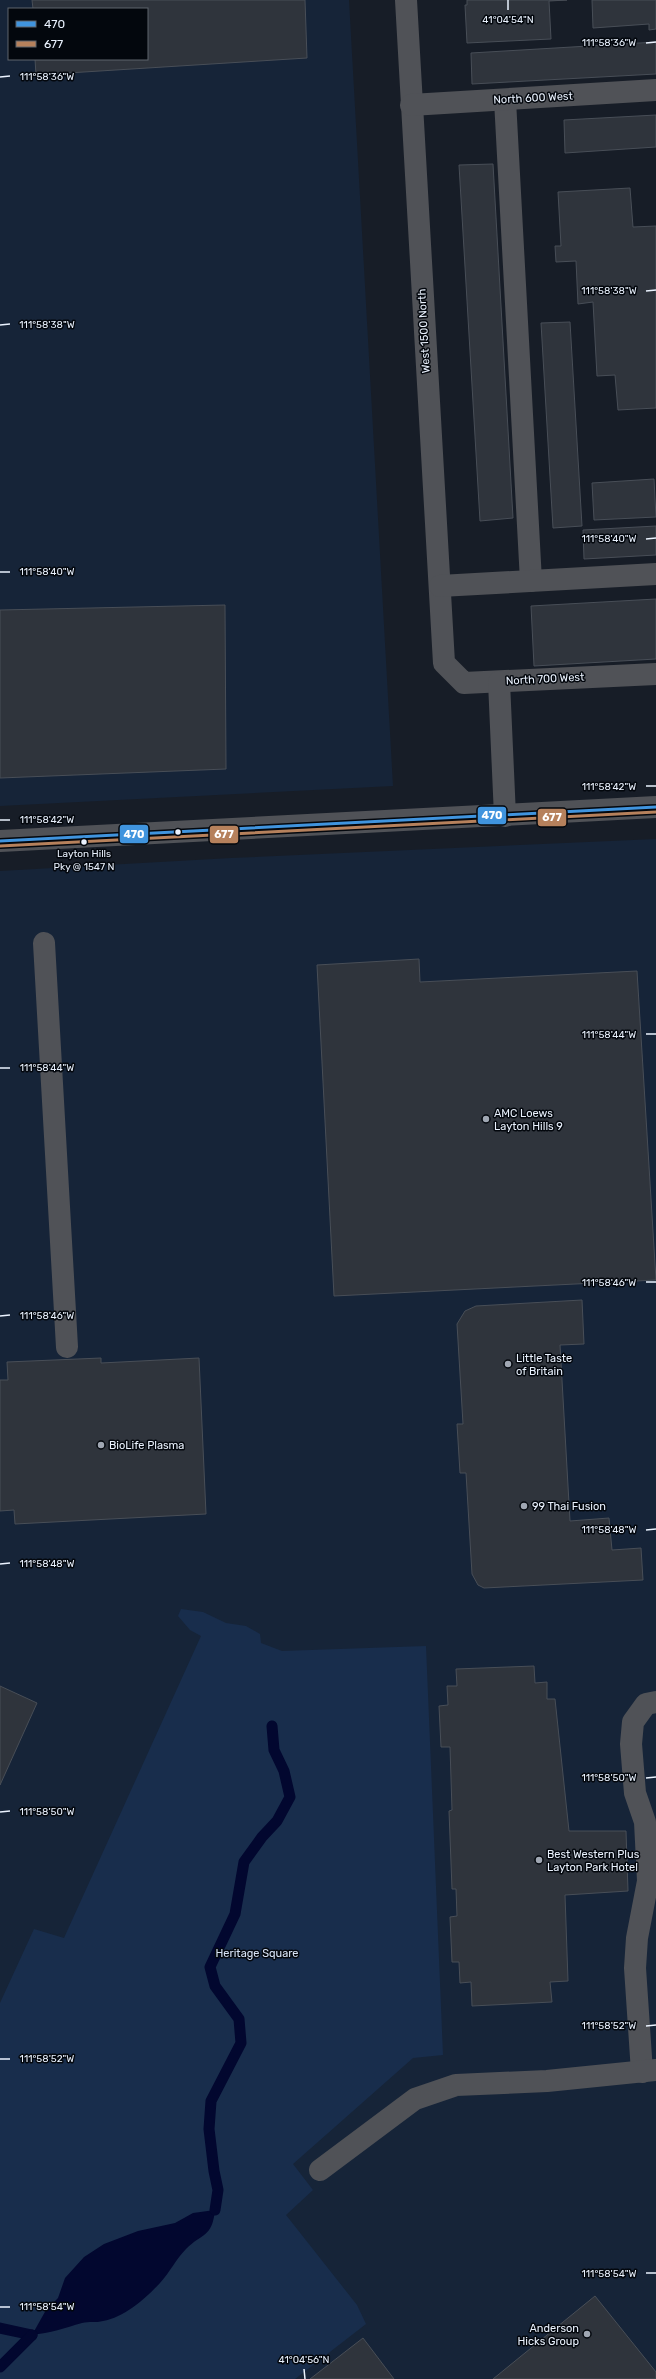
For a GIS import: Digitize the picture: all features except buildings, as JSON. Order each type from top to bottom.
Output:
[{"type":"street","name":"West 1500 North","points":[[406,0],[444,663]]},
{"type":"street","name":"North 600 West","points":[[411,105],[656,90]]},
{"type":"street","points":[[505,100],[531,581]]},
{"type":"street","points":[[440,586],[656,574]]},
{"type":"street","name":"North 700 West","points":[[444,663],[464,683],[656,674]]},
{"type":"street","points":[[499,682],[505,816]]},
{"type":"street","points":[[0,841],[656,807]]},
{"type":"street","points":[[44,943],[67,1347]]},
{"type":"street","points":[[320,2170],[415,2099],[456,2085],[547,2081],[649,2071],[635,1968],[637,1938],[648,1881],[645,1822],[636,1793],[630,1744],[633,1722],[646,1704],[656,1702]]},
{"type":"shaded area","points":[[0,0],[349,0],[393,786],[0,806]]},
{"type":"shaded area","points":[[656,839],[656,2379],[0,2379],[0,871],[231,858]]},
{"type":"shaded area","points":[[215,2210],[214,2219],[209,2230],[186,2249],[160,2283],[148,2295],[127,2311],[119,2316],[100,2322],[85,2322],[51,2332],[32,2335],[46,2310],[58,2298],[65,2278],[84,2257],[104,2244],[138,2231],[175,2223],[193,2213]]},
{"type":"green space","name":"Heritage Square","points":[[181,1609],[203,1612],[226,1623],[246,1626],[260,1634],[261,1643],[282,1651],[426,1646],[443,2055],[413,2058],[293,2164],[313,2190],[286,2215],[357,2305],[366,2324],[295,2379],[0,2379],[0,2003],[34,1929],[64,1938],[201,1636],[190,1630],[178,1616]]},
{"type":"waterway","points":[[215,2210],[218,2190],[209,2129],[211,2101],[241,2043],[239,2019],[215,1986],[210,1967],[235,1914],[244,1862],[262,1837],[277,1821],[290,1797],[284,1771],[274,1750],[272,1726]]},
{"type":"waterway","points":[[0,2328],[32,2335]]},
{"type":"waterway","points":[[0,2367],[32,2335]]},
{"type":"transit line","name":"470","points":[[0,841],[656,807]]},
{"type":"transit line","name":"677","points":[[0,846],[656,812]]},
{"type":"place","name":"Layton Hills Pky @ 1547 N","points":[[84,842]]},
{"type":"place","name":"AMC Loews Layton Hills 9","points":[[486,1119]]},
{"type":"place","name":"Little Taste of Britain","points":[[508,1364]]},
{"type":"place","name":"BioLife Plasma","points":[[101,1445]]},
{"type":"place","name":"99 Thai Fusion","points":[[524,1506]]},
{"type":"place","name":"Best Western Plus Layton Park Hotel","points":[[539,1860]]},
{"type":"place","name":"Anderson Hicks Group","points":[[587,2334]]}]
